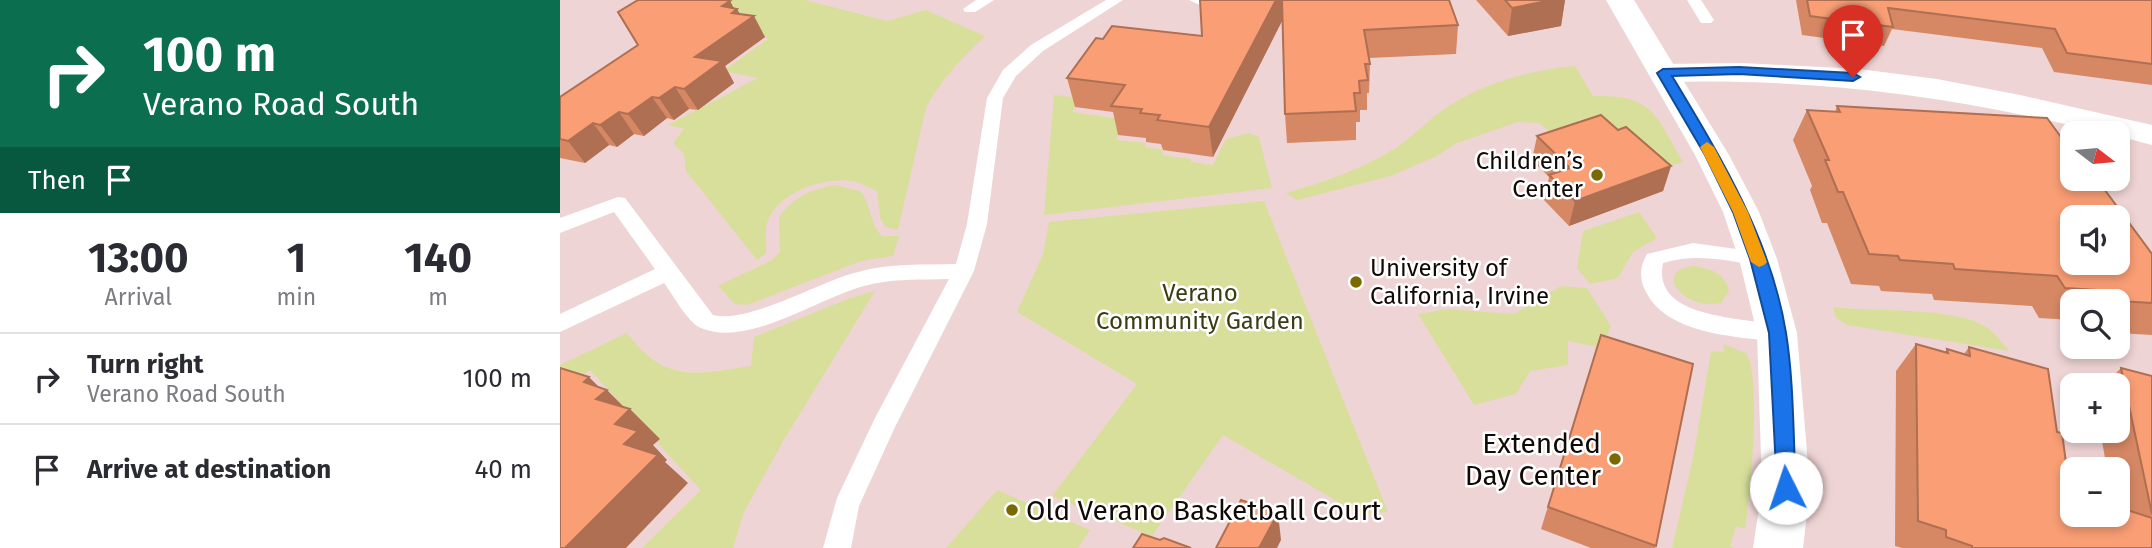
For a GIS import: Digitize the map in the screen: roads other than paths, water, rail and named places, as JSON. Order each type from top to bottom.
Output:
[{"type":"street","points":[[1620,0],[1712,155],[1741,212],[1758,259],[1777,333],[1786,488],[1778,548]]},
{"type":"street","points":[[1663,73],[1783,72],[1917,85],[2048,110],[2152,135]]},
{"type":"lane","points":[[970,9],[987,0]]},
{"type":"lane","points":[[838,548],[846,506],[884,425],[964,271],[977,224],[995,98],[1009,73],[1037,47],[1116,0]]},
{"type":"lane","points":[[1196,0],[1204,3],[1221,0]]},
{"type":"lane","points":[[1694,0],[1706,20]]},
{"type":"lane","points":[[560,226],[618,203],[706,321],[721,325],[744,323],[869,277],[889,273],[964,271]]},
{"type":"lane","points":[[1758,259],[1703,249],[1673,251],[1654,259],[1650,278],[1659,299],[1684,315],[1711,323],[1777,333]]},
{"type":"lane","points":[[560,324],[668,272]]},
{"type":"place","name":"Children’s Center","points":[[1597,175]]},
{"type":"place","name":"University of California, Irvine","points":[[1356,282]]},
{"type":"place","name":"Extended Day Center","points":[[1615,459]]},
{"type":"place","name":"Old Verano Basketball Court","points":[[1012,510]]},
{"type":"park label","name":"Verano Community Garden","points":[[1200,307]]}]
